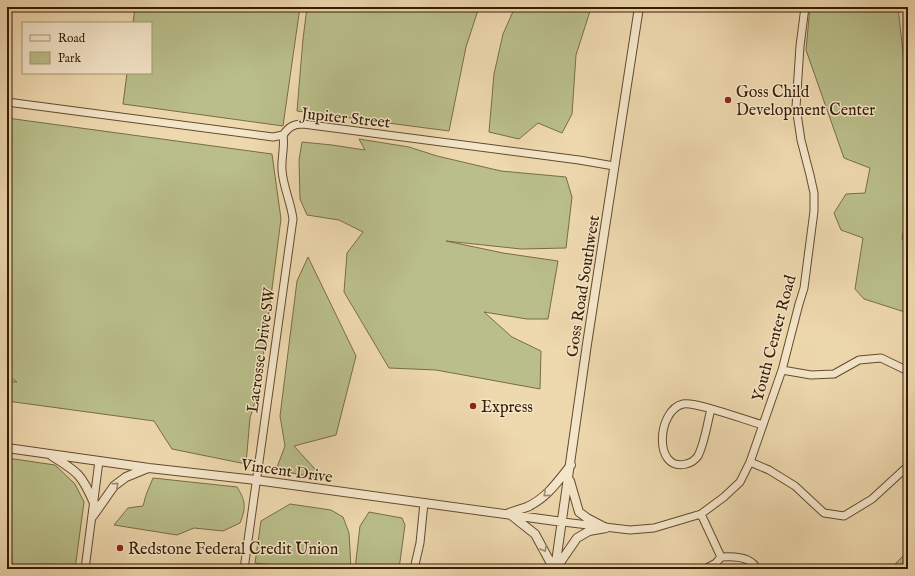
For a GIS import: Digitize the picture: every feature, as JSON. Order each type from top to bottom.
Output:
[{"type":"street","name":"Goss Road Southwest","points":[[555,569],[614,166],[639,7]]},
{"type":"street","name":"Youth Center Road","points":[[563,522],[630,530],[672,523],[701,514],[724,497],[740,482],[750,462],[782,370],[804,288],[814,211],[814,193],[801,140],[796,107],[804,7]]},
{"type":"street","name":"Jupiter Street","points":[[7,102],[274,137],[283,135],[288,128],[296,124],[303,124],[579,160],[614,166]]},
{"type":"street","name":"Lacrosse Drive SW","points":[[244,569],[293,219],[289,199],[283,183],[281,168],[284,144],[283,135]]},
{"type":"street","points":[[782,370],[811,375],[834,374],[859,360],[881,358],[908,371]]},
{"type":"street","points":[[711,409],[697,457],[691,463],[683,465],[673,464],[663,451],[662,442],[667,418],[674,408],[684,403],[711,409],[763,425]]},
{"type":"street","name":"Vincent Drive","points":[[7,448],[563,522]]},
{"type":"street","points":[[50,454],[72,468],[79,475],[86,484],[94,503]]},
{"type":"street","points":[[86,569],[100,461]]},
{"type":"street","points":[[750,462],[769,470],[795,486],[824,513],[844,516],[872,499],[908,466]]},
{"type":"street","points":[[508,514],[528,507],[544,497],[556,486],[571,464]]},
{"type":"street","points":[[93,516],[114,486],[126,477],[149,468]]},
{"type":"street","points":[[569,479],[579,512],[606,528]]},
{"type":"street","points":[[414,569],[420,543],[424,503]]},
{"type":"street","points":[[508,514],[535,534],[555,569],[577,538],[590,532],[606,528]]},
{"type":"street","points":[[701,514],[721,557]]},
{"type":"street","points":[[705,569],[716,564],[721,557],[730,556],[748,559],[757,569]]},
{"type":"green space","points":[[135,7],[300,7],[283,126],[123,104],[127,74],[152,74],[152,22],[133,22]]},
{"type":"green space","points":[[307,7],[479,7],[466,47],[449,131],[297,111]]},
{"type":"green space","points":[[515,7],[552,7],[590,11],[576,55],[572,114],[562,133],[538,123],[519,139],[489,132],[494,74],[503,34]]},
{"type":"green space","points":[[810,7],[898,7],[908,99],[908,130],[906,130],[905,141],[908,166],[908,188],[902,239],[908,241],[908,313],[864,299],[855,289],[863,238],[841,230],[834,213],[846,194],[865,193],[870,168],[844,158],[806,50]]},
{"type":"green space","points":[[7,118],[272,154],[281,219],[259,389],[250,418],[246,464],[172,449],[154,421],[7,401],[7,381],[17,382],[7,375]]},
{"type":"green space","points":[[359,139],[409,147],[437,156],[501,171],[566,177],[572,197],[566,248],[521,249],[446,241],[503,253],[558,261],[548,319],[527,319],[484,312],[512,337],[541,351],[540,389],[436,370],[389,368],[344,292],[347,253],[363,232],[339,220],[307,215],[300,199],[299,160],[302,142],[365,150]]},
{"type":"green space","points":[[308,257],[356,356],[336,435],[294,446],[324,479],[276,470],[285,446],[280,416],[297,281]]},
{"type":"green space","points":[[7,458],[55,465],[75,484],[84,502],[75,569],[7,569]]},
{"type":"green space","points":[[153,478],[237,487],[242,496],[244,505],[240,523],[223,531],[194,528],[177,535],[114,525],[128,508],[143,506]]},
{"type":"green space","points":[[290,504],[331,510],[343,517],[349,533],[351,569],[306,569],[255,563],[261,521]]},
{"type":"green space","points":[[369,512],[402,518],[405,525],[399,569],[355,569],[360,526]]},
{"type":"green space","points":[[908,551],[908,569],[890,569]]},
{"type":"place","name":"Goss Child Development Center","points":[[728,100]]},
{"type":"place","name":"Express","points":[[473,406]]},
{"type":"place","name":"Redstone Federal Credit Union","points":[[120,548]]}]
